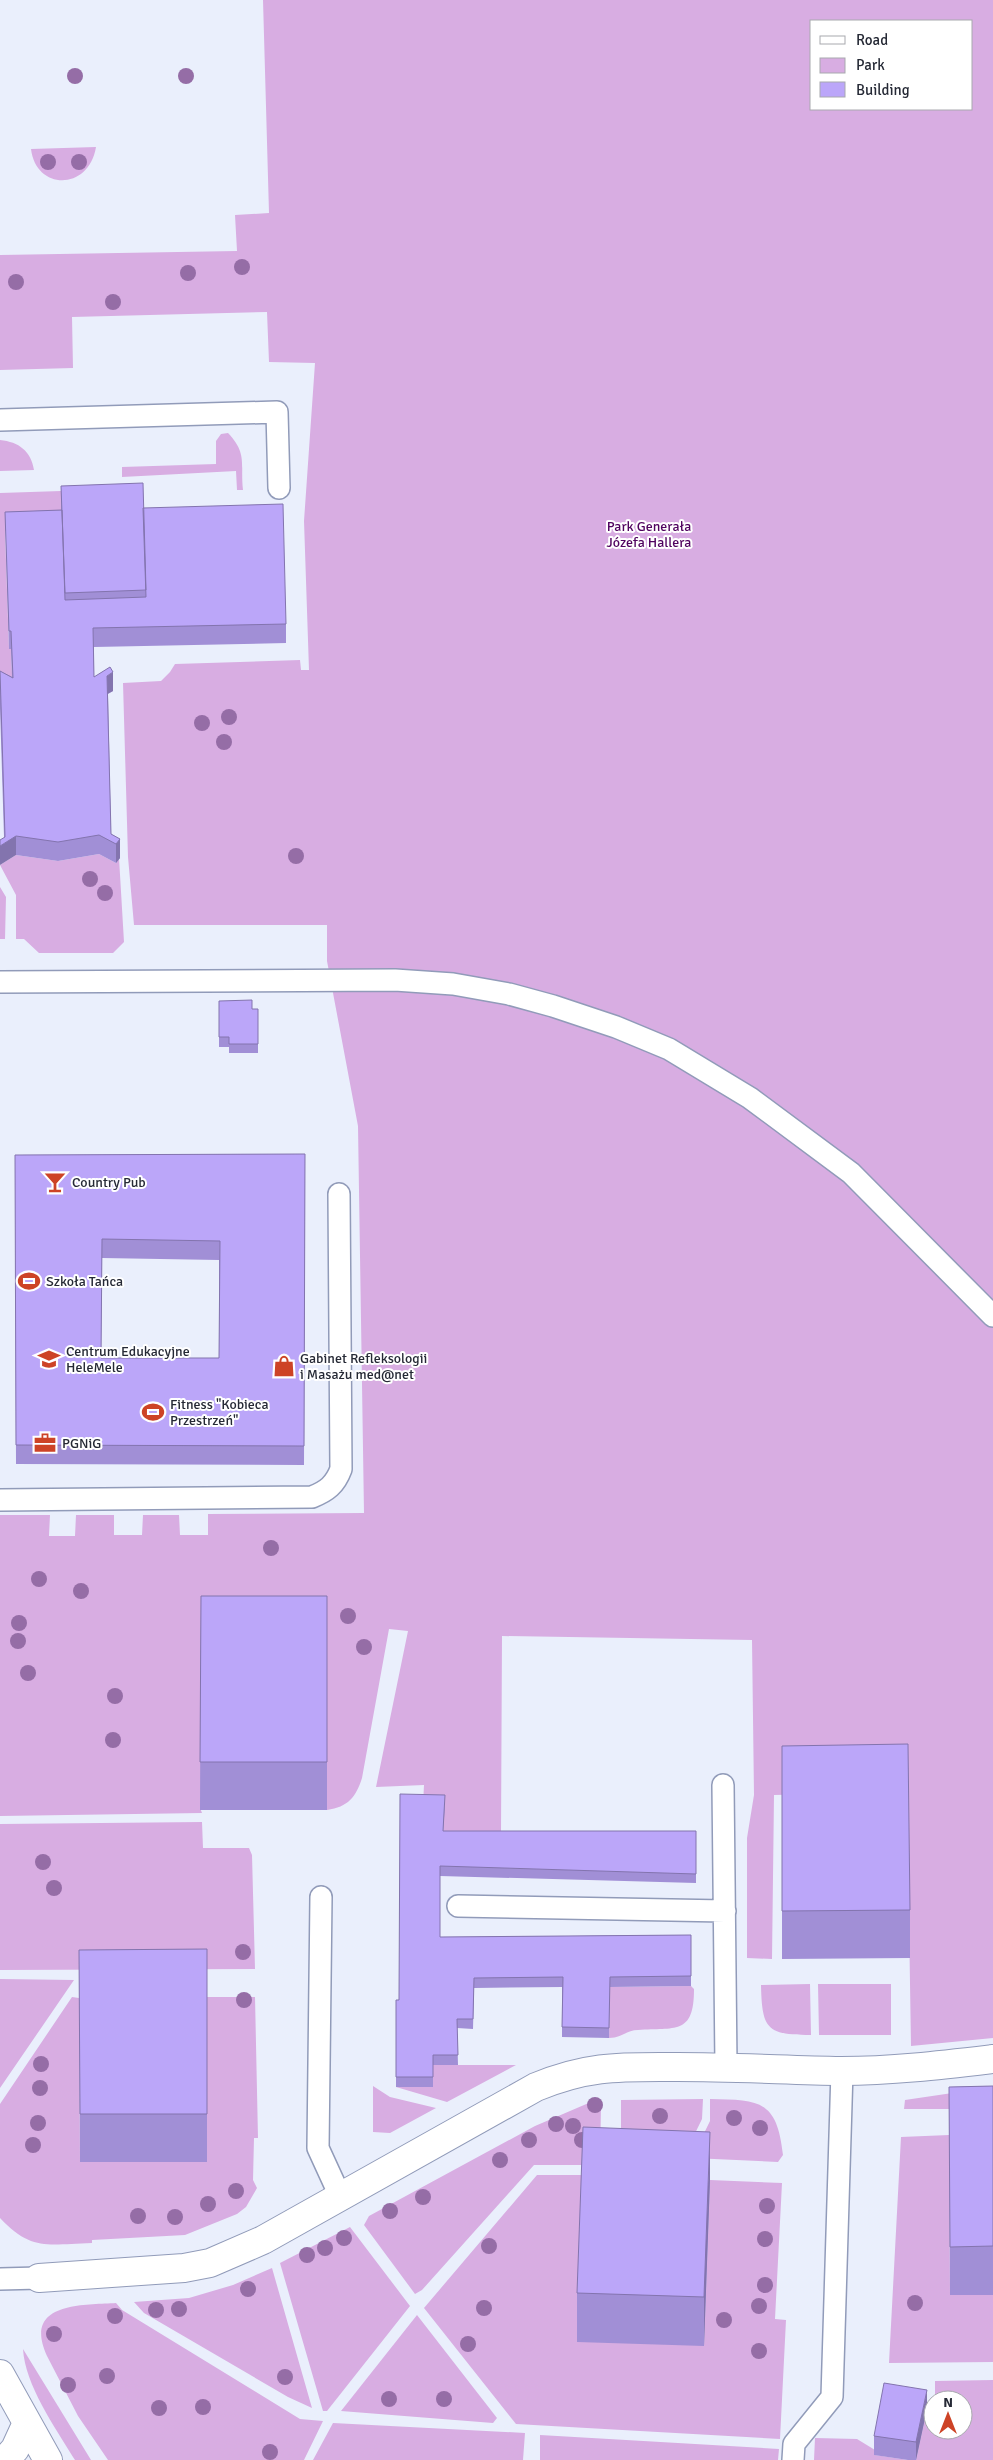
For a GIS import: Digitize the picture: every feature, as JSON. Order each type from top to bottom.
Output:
[{"type":"street","points":[[39,2278],[184,2268],[210,2264],[263,2240],[536,2088],[564,2076],[610,2067],[726,2066],[842,2071],[912,2068],[993,2059]]},
{"type":"street","points":[[0,2374],[26,2425],[48,2460]]},
{"type":"street","points":[[5,2460],[14,2449],[26,2425]]},
{"type":"lane","points":[[0,420],[277,412],[279,488]]},
{"type":"lane","points":[[0,982],[395,980],[453,984],[509,994],[553,1006],[616,1027],[669,1049],[758,1104],[851,1173],[993,1316]]},
{"type":"lane","points":[[0,1500],[312,1497],[325,1492],[336,1483],[341,1470],[339,1194]]},
{"type":"lane","points":[[723,1785],[726,2066]]},
{"type":"lane","points":[[321,1898],[318,2148],[340,2196]]},
{"type":"lane","points":[[458,1906],[725,1911]]},
{"type":"lane","points":[[792,2460],[794,2444],[832,2396],[842,2071]]},
{"type":"lane","points":[[0,2279],[39,2278]]},
{"type":"green space","name":"Park Generała Józefa Hallera","points":[[263,0],[993,0],[993,2038],[911,2046],[907,1792],[774,1795],[772,1959],[747,1958],[747,1838],[754,1795],[752,1640],[502,1636],[501,1835],[443,1840],[423,1805],[424,1785],[376,1787],[408,1631],[389,1629],[362,1778],[354,1796],[346,1804],[327,1810],[327,1644],[200,1808],[202,1813],[0,1816],[0,1515],[50,1515],[49,1536],[75,1536],[76,1515],[114,1515],[114,1535],[142,1535],[143,1515],[179,1515],[180,1535],[208,1535],[208,1514],[364,1513],[358,1126],[327,961],[327,925],[134,925],[128,857],[123,683],[161,681],[175,664],[300,660],[301,670],[309,670],[304,521],[315,363],[269,362],[267,312],[72,317],[73,368],[0,370],[0,255],[237,251],[235,215],[269,213]]},
{"type":"green space","points":[[96,147],[91,161],[84,172],[74,178],[63,180],[52,178],[42,173],[35,163],[31,149]]},
{"type":"green space","points":[[228,433],[241,453],[243,490],[237,490],[236,471],[122,477],[122,467],[216,464],[216,441],[221,434]]},
{"type":"green space","points":[[0,440],[13,443],[23,449],[30,458],[34,470],[0,471]]},
{"type":"green space","points":[[61,491],[62,529],[5,531],[9,649],[11,649],[13,697],[0,695],[0,493]]},
{"type":"green space","points":[[99,854],[116,863],[119,858],[124,942],[113,953],[39,953],[24,939],[16,939],[16,895],[0,865],[16,855],[58,861]]},
{"type":"green space","points":[[0,887],[6,897],[5,939],[0,939]]},
{"type":"green space","points":[[202,1822],[203,1848],[249,1848],[252,1855],[255,1969],[0,1970],[0,1824]]},
{"type":"green space","points":[[0,1979],[74,1980],[0,2088]]},
{"type":"green space","points":[[810,1984],[811,2035],[796,2035],[776,2031],[765,2020],[761,1985]]},
{"type":"green space","points":[[818,1984],[891,1984],[891,2035],[819,2035]]},
{"type":"green space","points":[[691,1986],[694,1989],[690,2015],[686,2022],[680,2026],[634,2030],[609,2038],[610,1987]]},
{"type":"green space","points":[[72,1997],[79,1998],[80,2162],[207,2162],[207,1997],[255,1997],[258,2138],[254,2138],[253,2180],[257,2188],[246,2207],[237,2214],[185,2235],[92,2240],[92,2243],[42,2244],[22,2236],[11,2229],[0,2218],[0,2104]]},
{"type":"green space","points":[[433,2065],[516,2065],[447,2102],[396,2087],[433,2087]]},
{"type":"green space","points":[[373,2086],[390,2097],[436,2108],[390,2133],[373,2132]]},
{"type":"green space","points":[[993,2087],[993,2109],[904,2109],[905,2100]]},
{"type":"green space","points":[[703,2099],[702,2119],[684,2156],[621,2155],[621,2100]]},
{"type":"green space","points":[[710,2099],[742,2100],[763,2107],[770,2113],[776,2123],[783,2155],[778,2162],[692,2158],[710,2121]]},
{"type":"green space","points":[[591,2102],[601,2103],[600,2165],[534,2165],[422,2290],[415,2294],[364,2225],[369,2216],[535,2126]]},
{"type":"green space","points":[[949,2135],[950,2295],[993,2295],[993,2362],[889,2363],[901,2137]]},
{"type":"green space","points":[[537,2175],[583,2175],[704,2346],[710,2180],[782,2183],[775,2319],[786,2320],[780,2439],[516,2424],[424,2308]]},
{"type":"green space","points":[[350,2227],[410,2306],[327,2411],[323,2411],[280,2263]]},
{"type":"green space","points":[[272,2268],[312,2408],[288,2397],[144,2313],[134,2302],[189,2298],[233,2285]]},
{"type":"green space","points":[[116,2303],[122,2310],[300,2419],[323,2421],[304,2460],[108,2460],[78,2416],[47,2356],[41,2338],[43,2325],[49,2316],[60,2310],[73,2306]]},
{"type":"green space","points":[[417,2315],[497,2418],[493,2423],[341,2411]]},
{"type":"green space","points":[[23,2349],[91,2460],[75,2460],[58,2433],[29,2377]]},
{"type":"green space","points":[[993,2380],[993,2460],[916,2460],[923,2428],[923,2440],[973,2440],[973,2390],[935,2390],[935,2381]]},
{"type":"green space","points":[[333,2423],[525,2433],[523,2460],[313,2460]]},
{"type":"green space","points":[[540,2435],[779,2449],[778,2460],[540,2460]]},
{"type":"green space","points":[[815,2438],[857,2439],[875,2450],[875,2455],[908,2460],[814,2460]]},
{"type":"building","points":[[143,483],[146,590],[65,593],[61,486]]},
{"type":"building","points":[[283,504],[286,624],[93,628],[94,677],[110,667],[113,672],[107,676],[111,834],[120,839],[116,844],[99,835],[58,842],[16,836],[0,846],[0,840],[5,837],[0,671],[13,678],[11,631],[9,631],[5,512],[62,510],[65,600],[146,597],[143,508]]},
{"type":"building","points":[[252,1000],[252,1009],[258,1009],[258,1044],[229,1044],[229,1037],[219,1037],[219,1001]]},
{"type":"building","points":[[305,1154],[304,1446],[16,1445],[15,1155]],"holes":[[[102,1239],[220,1241],[219,1358],[101,1358]]]},
{"type":"building","points":[[201,1596],[327,1596],[327,1762],[200,1762]]},
{"type":"building","points":[[908,1744],[910,1910],[782,1911],[782,1746]]},
{"type":"building","points":[[400,1794],[445,1795],[443,1831],[696,1831],[696,1874],[440,1866],[440,1937],[691,1935],[691,1976],[610,1977],[609,2028],[562,2027],[563,1977],[474,1978],[473,2019],[457,2019],[458,2055],[433,2055],[433,2077],[396,2077],[396,2000],[399,2000]]},
{"type":"building","points":[[207,1949],[207,2114],[80,2114],[79,1950]]},
{"type":"building","points":[[993,2086],[993,2246],[950,2247],[949,2087]]},
{"type":"building","points":[[583,2127],[710,2132],[704,2297],[577,2293]]},
{"type":"building","points":[[884,2383],[927,2390],[923,2390],[923,2409],[916,2442],[874,2436]]},
{"type":"place","name":"Country Pub","points":[[55,1182]]},
{"type":"place","name":"Szkoła Tańca","points":[[29,1281]]},
{"type":"place","name":"Centrum Edukacyjne HeleMele","points":[[49,1359]]},
{"type":"place","name":"Gabinet Refleksologii i Masażu med@net","points":[[284,1366]]},
{"type":"place","name":"Fitness \"Kobieca Przestrzeń\"","points":[[153,1412]]},
{"type":"place","name":"PGNiG","points":[[45,1443]]}]
